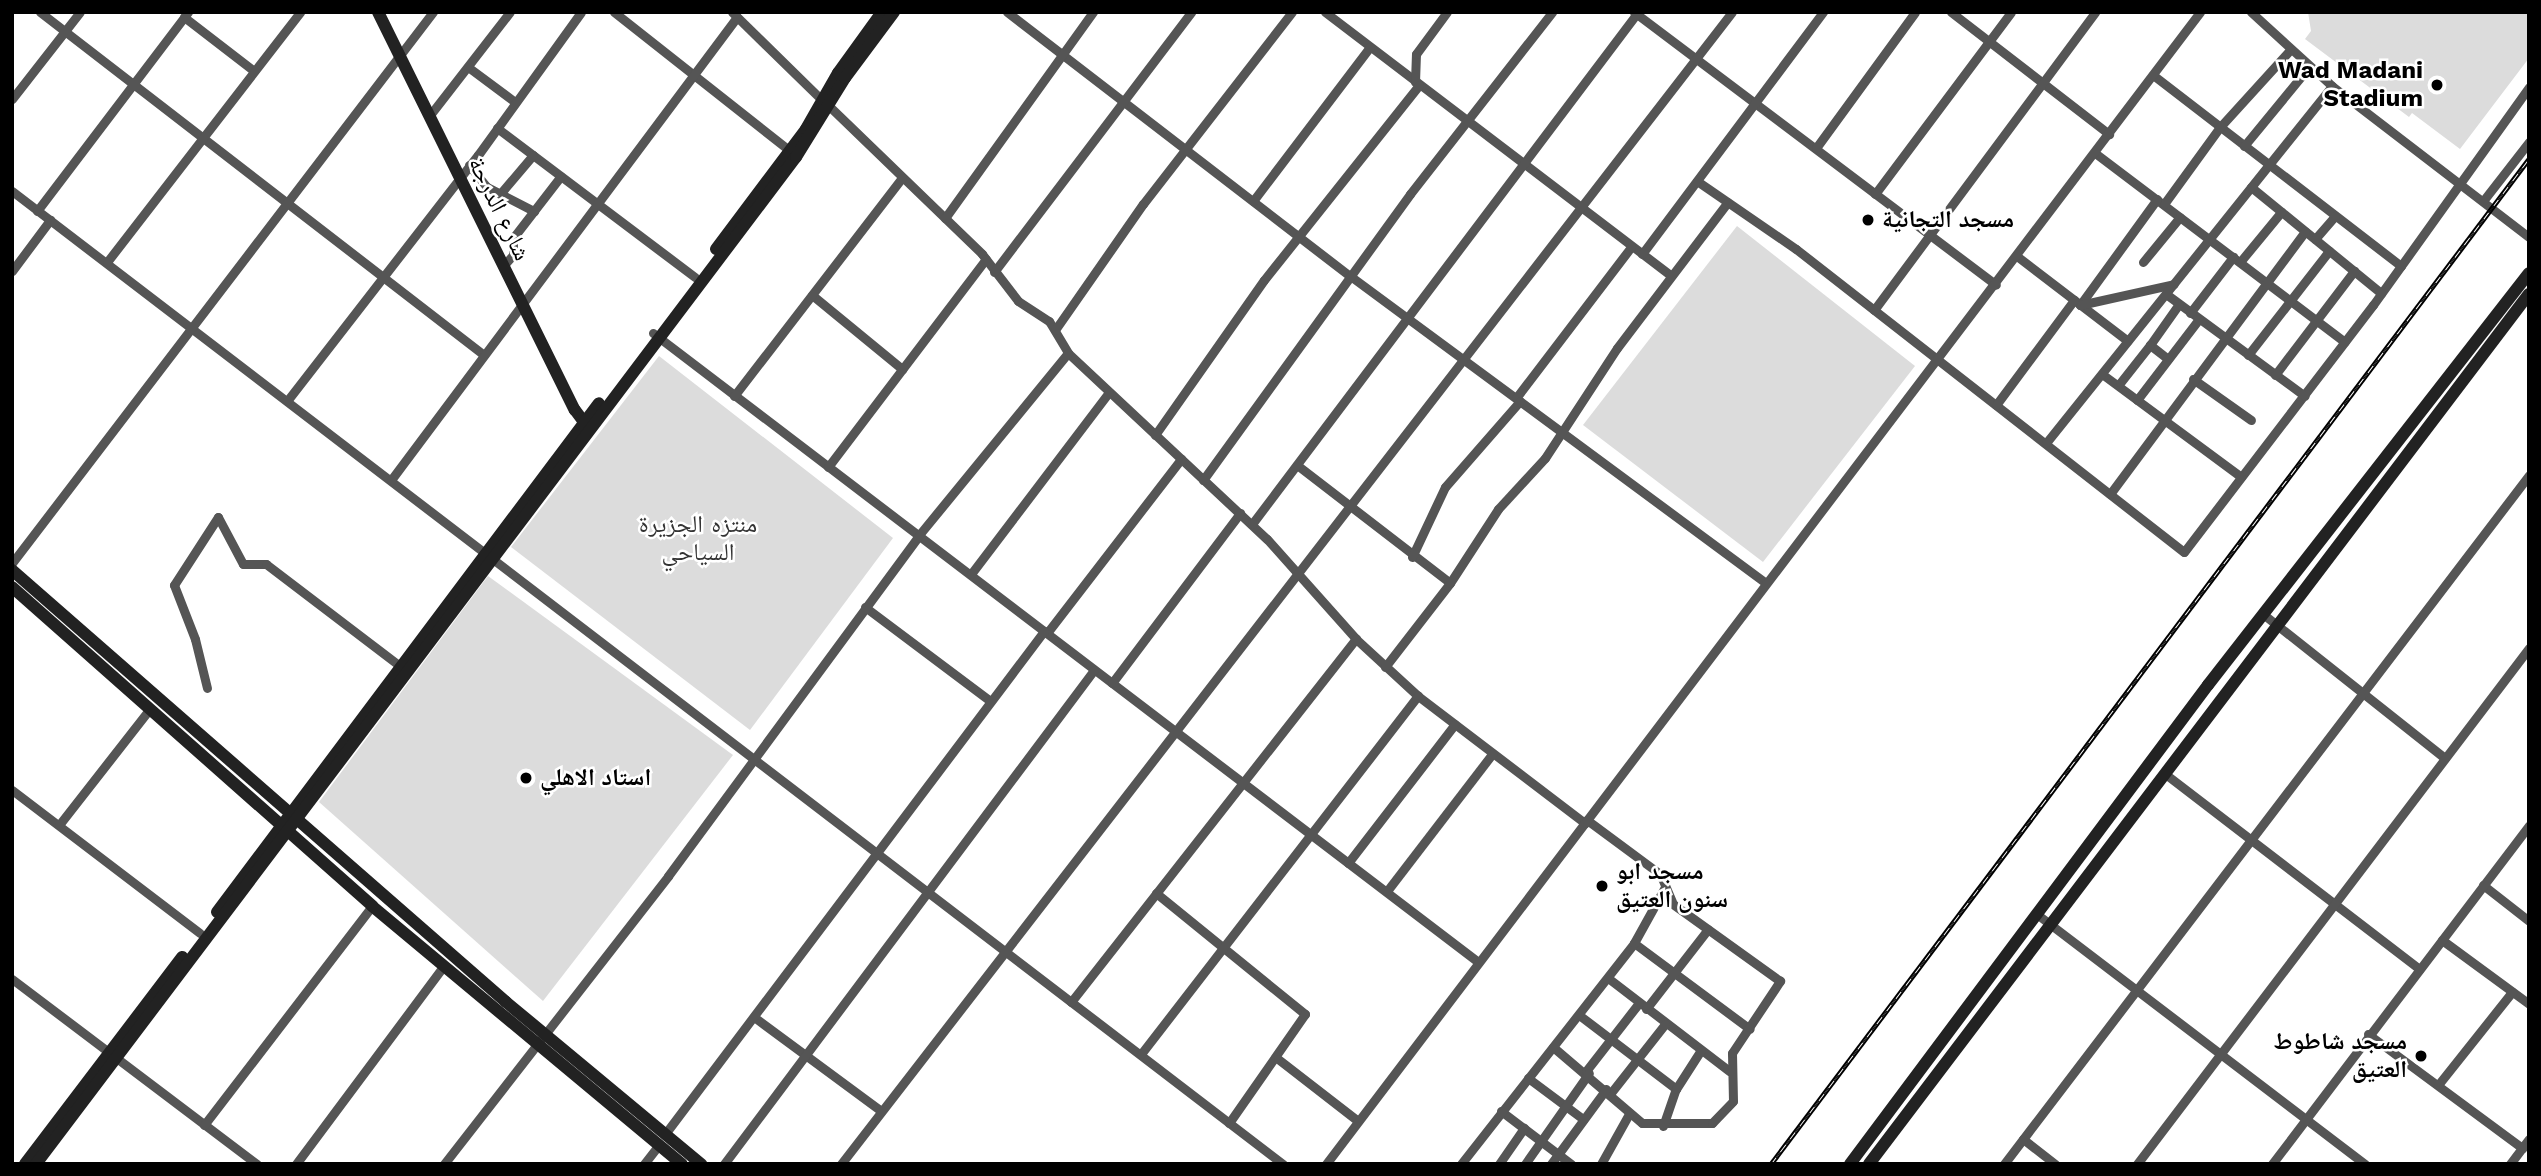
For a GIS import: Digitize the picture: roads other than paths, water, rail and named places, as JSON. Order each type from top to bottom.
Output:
[{"type":"street","points":[[40,12],[132,86],[484,355]]},
{"type":"street","points":[[12,99],[79,12]]},
{"type":"street","points":[[107,262],[300,12]]},
{"type":"street","name":"شارع الدرجة","points":[[378,12],[522,303],[587,426]]},
{"type":"street","points":[[12,562],[433,12]]},
{"type":"street","points":[[430,115],[510,12]]},
{"type":"street","points":[[614,12],[790,151]]},
{"type":"street","points":[[36,1164],[200,933],[293,818],[587,426],[796,157],[882,12]]},
{"type":"street","points":[[656,336],[695,277],[894,12]]},
{"type":"street","points":[[1007,12],[1353,278],[1465,358],[1766,583]]},
{"type":"street","points":[[945,218],[1093,12]]},
{"type":"street","points":[[994,272],[1191,12]]},
{"type":"street","points":[[1055,330],[1110,249],[1292,12]]},
{"type":"street","points":[[1325,12],[1468,124],[1671,276]]},
{"type":"street","points":[[1155,435],[1264,280],[1302,237],[1417,84],[1416,54],[1447,12]]},
{"type":"street","points":[[1203,480],[1353,278],[1409,194],[1468,124],[1552,12]]},
{"type":"street","points":[[841,1164],[1732,12]]},
{"type":"street","points":[[1642,254],[1823,12]]},
{"type":"street","points":[[1816,148],[1915,12]]},
{"type":"street","points":[[1951,12],[2109,134]]},
{"type":"street","points":[[1875,194],[2011,12]]},
{"type":"street","points":[[1874,310],[2095,12]]},
{"type":"street","points":[[1326,1164],[1766,583],[2018,257],[2200,12]]},
{"type":"street","points":[[2251,12],[2332,86],[2529,237]]},
{"type":"street","points":[[1252,524],[1636,13],[1996,285]]},
{"type":"street","points":[[287,401],[459,174],[498,128],[577,14]]},
{"type":"street","points":[[37,211],[186,15],[254,71]]},
{"type":"street","points":[[391,480],[694,74],[735,15],[986,259],[1018,301],[1042,314],[1068,353],[1252,524],[1356,639],[1385,667],[1492,754],[1660,874],[1673,904],[1780,981],[1732,1054],[1729,1071],[1732,1101],[1721,1117],[1704,1125],[1663,1126],[1642,1123],[1629,1114],[1587,1072],[1553,1047]]},
{"type":"street","points":[[1253,201],[1370,47]]},
{"type":"street","points":[[1996,405],[2220,127],[2290,50]]},
{"type":"street","points":[[468,67],[514,102]]},
{"type":"street","points":[[2244,146],[2309,67]]},
{"type":"street","points":[[2153,75],[2401,265]]},
{"type":"street","points":[[2046,443],[2332,86]]},
{"type":"street","points":[[1697,181],[1939,359],[2184,552],[2382,293],[2459,181],[2529,87]]},
{"type":"street","points":[[498,128],[695,277]]},
{"type":"street","points":[[2483,201],[2529,142]]},
{"type":"street","points":[[2095,153],[2345,342]]},
{"type":"street","points":[[500,194],[533,155]]},
{"type":"street","points":[[469,165],[483,183],[534,211]]},
{"type":"street","points":[[504,265],[513,255],[513,238],[561,176]]},
{"type":"street","points":[[734,396],[902,178]]},
{"type":"street","points":[[2251,187],[2382,293]]},
{"type":"street","points":[[12,191],[192,326],[1283,1164]]},
{"type":"street","points":[[1385,667],[1450,583],[1498,509],[1545,458],[1560,431],[1671,276],[1728,202]]},
{"type":"street","points":[[2190,313],[2281,212]]},
{"type":"street","points":[[2315,239],[2335,216]]},
{"type":"street","points":[[2143,262],[2180,217]]},
{"type":"street","points":[[12,271],[50,220]]},
{"type":"street","points":[[2110,494],[2165,421],[2222,337],[2267,283],[2305,231]]},
{"type":"street","points":[[1412,557],[1445,487],[1518,399],[1631,247]]},
{"type":"street","points":[[2248,355],[2329,251]]},
{"type":"street","points":[[2018,257],[2128,341]]},
{"type":"street","points":[[828,467],[986,259]]},
{"type":"street","points":[[2275,375],[2314,319],[2354,271]]},
{"type":"street","points":[[1850,1164],[2263,614],[2529,274]]},
{"type":"street","points":[[2077,302],[2174,284]]},
{"type":"street","points":[[2166,294],[2305,396]]},
{"type":"street","points":[[1869,1164],[2051,926],[2275,623],[2529,294]]},
{"type":"street","points":[[812,295],[902,369]]},
{"type":"street","points":[[2120,383],[2179,304]]},
{"type":"street","points":[[2137,400],[2199,319]]},
{"type":"street","points":[[656,336],[1478,962]]},
{"type":"street","points":[[2150,345],[2168,359]]},
{"type":"street","points":[[444,1164],[542,1041],[919,535],[1068,353]]},
{"type":"street","points":[[2102,374],[2242,477]]},
{"type":"street","points":[[2193,379],[2251,420]]},
{"type":"street","points":[[971,575],[1109,392]]},
{"type":"street","points":[[644,1164],[875,852],[1181,459]]},
{"type":"street","points":[[1297,465],[1412,557],[1450,583]]},
{"type":"street","points":[[2004,1164],[2529,475]]},
{"type":"street","points":[[1112,683],[1240,513]]},
{"type":"street","points":[[207,688],[195,639],[174,585],[218,517],[243,564],[266,564],[401,667]]},
{"type":"street","points":[[293,818],[401,667],[490,556]]},
{"type":"street","points":[[12,570],[542,1041],[662,1140],[701,1164]]},
{"type":"street","points":[[12,587],[443,967],[542,1041]]},
{"type":"street","points":[[866,607],[990,702]]},
{"type":"street","points":[[2263,614],[2445,758]]},
{"type":"street","points":[[1071,1002],[1356,639]]},
{"type":"street","points":[[2137,1164],[2529,648]]},
{"type":"street","points":[[724,1164],[1094,670]]},
{"type":"street","points":[[1141,1054],[1418,696]]},
{"type":"street","points":[[59,825],[149,710]]},
{"type":"street","points":[[1349,863],[1455,724]]},
{"type":"street","points":[[1387,891],[1492,754]]},
{"type":"street","points":[[2164,773],[2419,969]]},
{"type":"street","points":[[12,790],[200,933]]},
{"type":"street","points":[[2272,1164],[2529,825]]},
{"type":"street","points":[[25,1164],[113,1057],[284,829]]},
{"type":"street","points":[[2483,885],[2529,921]]},
{"type":"street","points":[[1461,1164],[1634,943],[1665,887]]},
{"type":"street","points":[[1156,893],[1305,1014],[1278,1059],[1229,1123]]},
{"type":"street","points":[[204,1125],[372,906]]},
{"type":"street","points":[[2038,915],[2365,1164]]},
{"type":"street","points":[[1525,1164],[1610,1039],[1674,974],[1708,929]]},
{"type":"street","points":[[2442,940],[2529,1004]]},
{"type":"street","points":[[1634,943],[1750,1029]]},
{"type":"street","points":[[296,1164],[443,967]]},
{"type":"street","points":[[1608,978],[1729,1071]]},
{"type":"street","points":[[12,979],[257,1164]]},
{"type":"street","points":[[2438,1085],[2512,992]]},
{"type":"street","points":[[1579,1014],[1676,1088]]},
{"type":"street","points":[[754,1017],[881,1111]]},
{"type":"street","points":[[1551,1164],[1583,1119],[1638,1060],[1665,1024]]},
{"type":"street","points":[[2368,1034],[2526,1144],[2510,1164]]},
{"type":"street","points":[[1663,1126],[1676,1088],[1701,1050]]},
{"type":"street","points":[[1278,1059],[1358,1121]]},
{"type":"street","points":[[1528,1078],[1583,1119]]},
{"type":"street","points":[[1502,1111],[1571,1164]]},
{"type":"street","points":[[1601,1164],[1629,1114]]},
{"type":"street","points":[[1499,1164],[1524,1128]]},
{"type":"street","points":[[2023,1139],[2055,1164]]},
{"type":"street","points":[[662,1140],[682,1164]]},
{"type":"railway","points":[[1771,1164],[2529,159]]},
{"type":"place","name":"Wad Madani Stadium","points":[[2437,85]]},
{"type":"place","name":"مسجد التجانية","points":[[1868,220]]},
{"type":"place","name":"استاد الاهلي","points":[[526,778]]},
{"type":"place","name":"مسجد ابو سنون العتيق","points":[[1602,886]]},
{"type":"place","name":"مسجد شاطوط العتيق","points":[[2421,1056]]},
{"type":"park label","name":"منتزه الجزيرة السياحي","points":[[698,539]]}]
